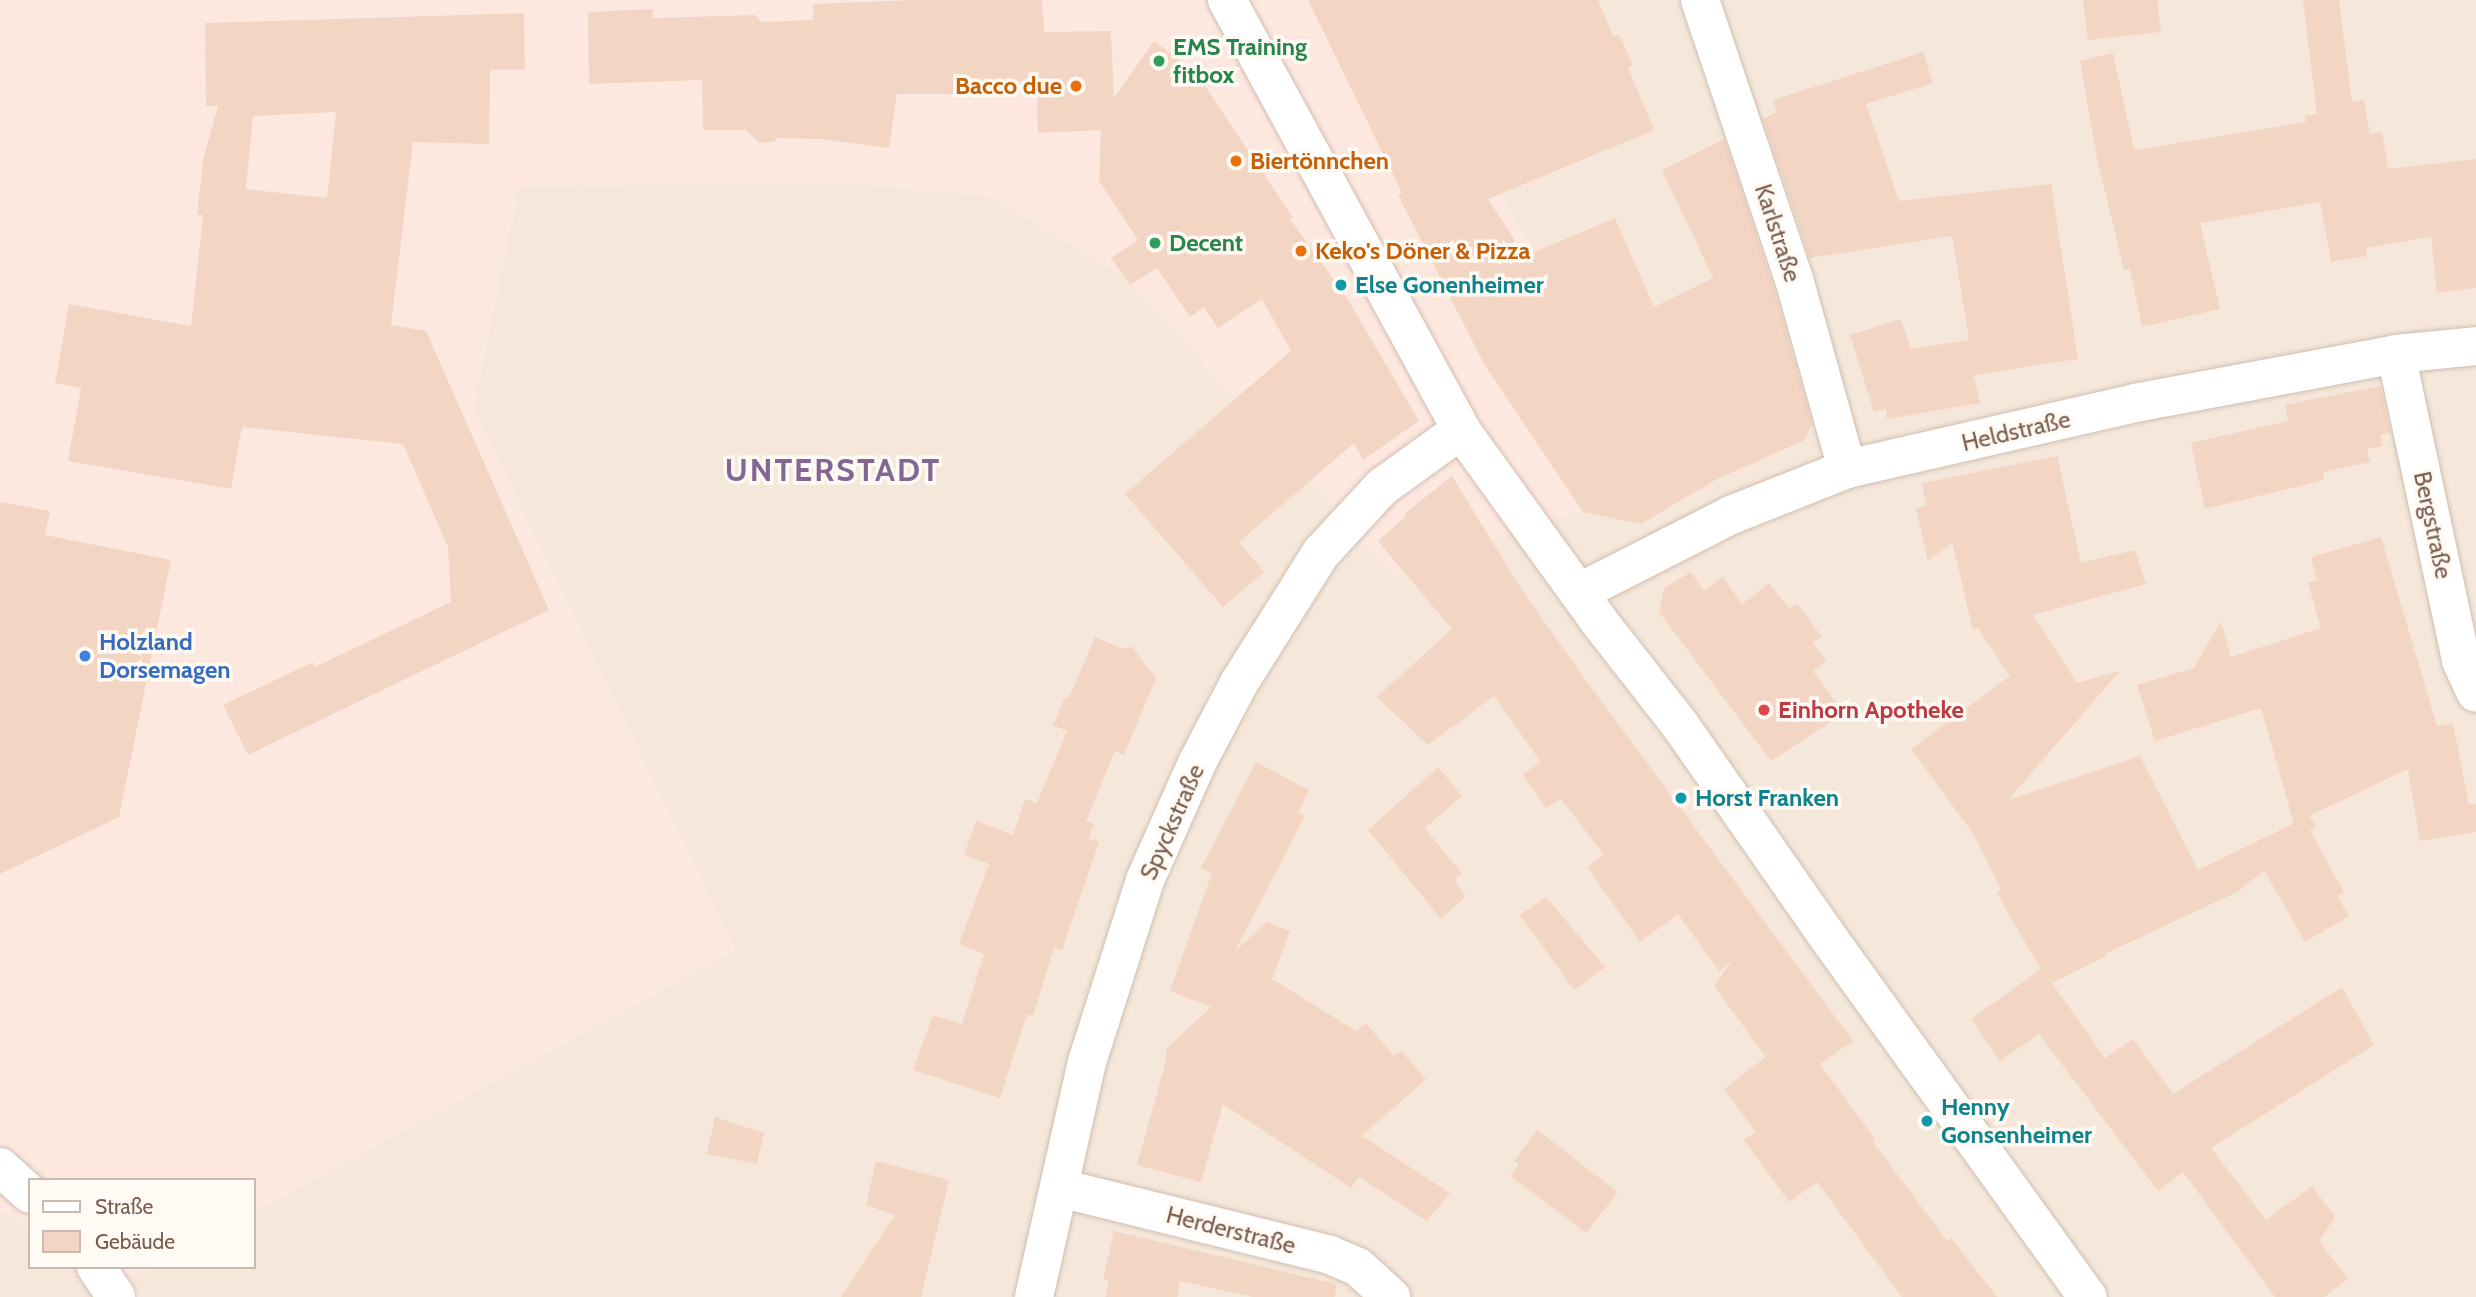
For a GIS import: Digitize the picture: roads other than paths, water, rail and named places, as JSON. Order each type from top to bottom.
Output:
[{"type":"street","points":[[1227,0],[1461,430],[1580,592],[1598,621],[1680,725],[1825,933],[2088,1297]]},
{"type":"street","name":"Karlstraße","points":[[1700,0],[1794,279],[1847,470]]},
{"type":"street","name":"Heldstraße","points":[[1580,592],[1731,515],[1847,470],[2135,403],[2396,354],[2476,346]]},
{"type":"street","name":"Bergstraße","points":[[2396,354],[2461,661],[2476,693]]},
{"type":"street","name":"Spyckstraße","points":[[1034,1297],[1087,1062],[1145,880],[1197,763],[1239,683],[1321,553],[1382,487],[1461,430]]},
{"type":"street","points":[[0,1167],[28,1192]]},
{"type":"street","name":"Herderstraße","points":[[1060,1188],[1329,1255],[1358,1267],[1391,1297]]},
{"type":"street","points":[[97,1269],[116,1297]]},
{"type":"place","name":"EMS Training fitbox","points":[[1159,61]]},
{"type":"place","name":"Bacco due","points":[[1076,86]]},
{"type":"place","name":"Biertönnchen","points":[[1236,161]]},
{"type":"place","name":"Decent","points":[[1155,243]]},
{"type":"place","name":"Keko's Döner & Pizza","points":[[1301,251]]},
{"type":"place","name":"Else Gonenheimer","points":[[1341,285]]},
{"type":"place","name":"Holzland Dorsemagen","points":[[85,656]]},
{"type":"place","name":"Einhorn Apotheke","points":[[1764,710]]},
{"type":"place","name":"Horst Franken","points":[[1681,798]]},
{"type":"place","name":"Henny Gonsenheimer","points":[[1927,1121]]},
{"type":"district","name":"UNTERSTADT","points":[[833,470]]}]
